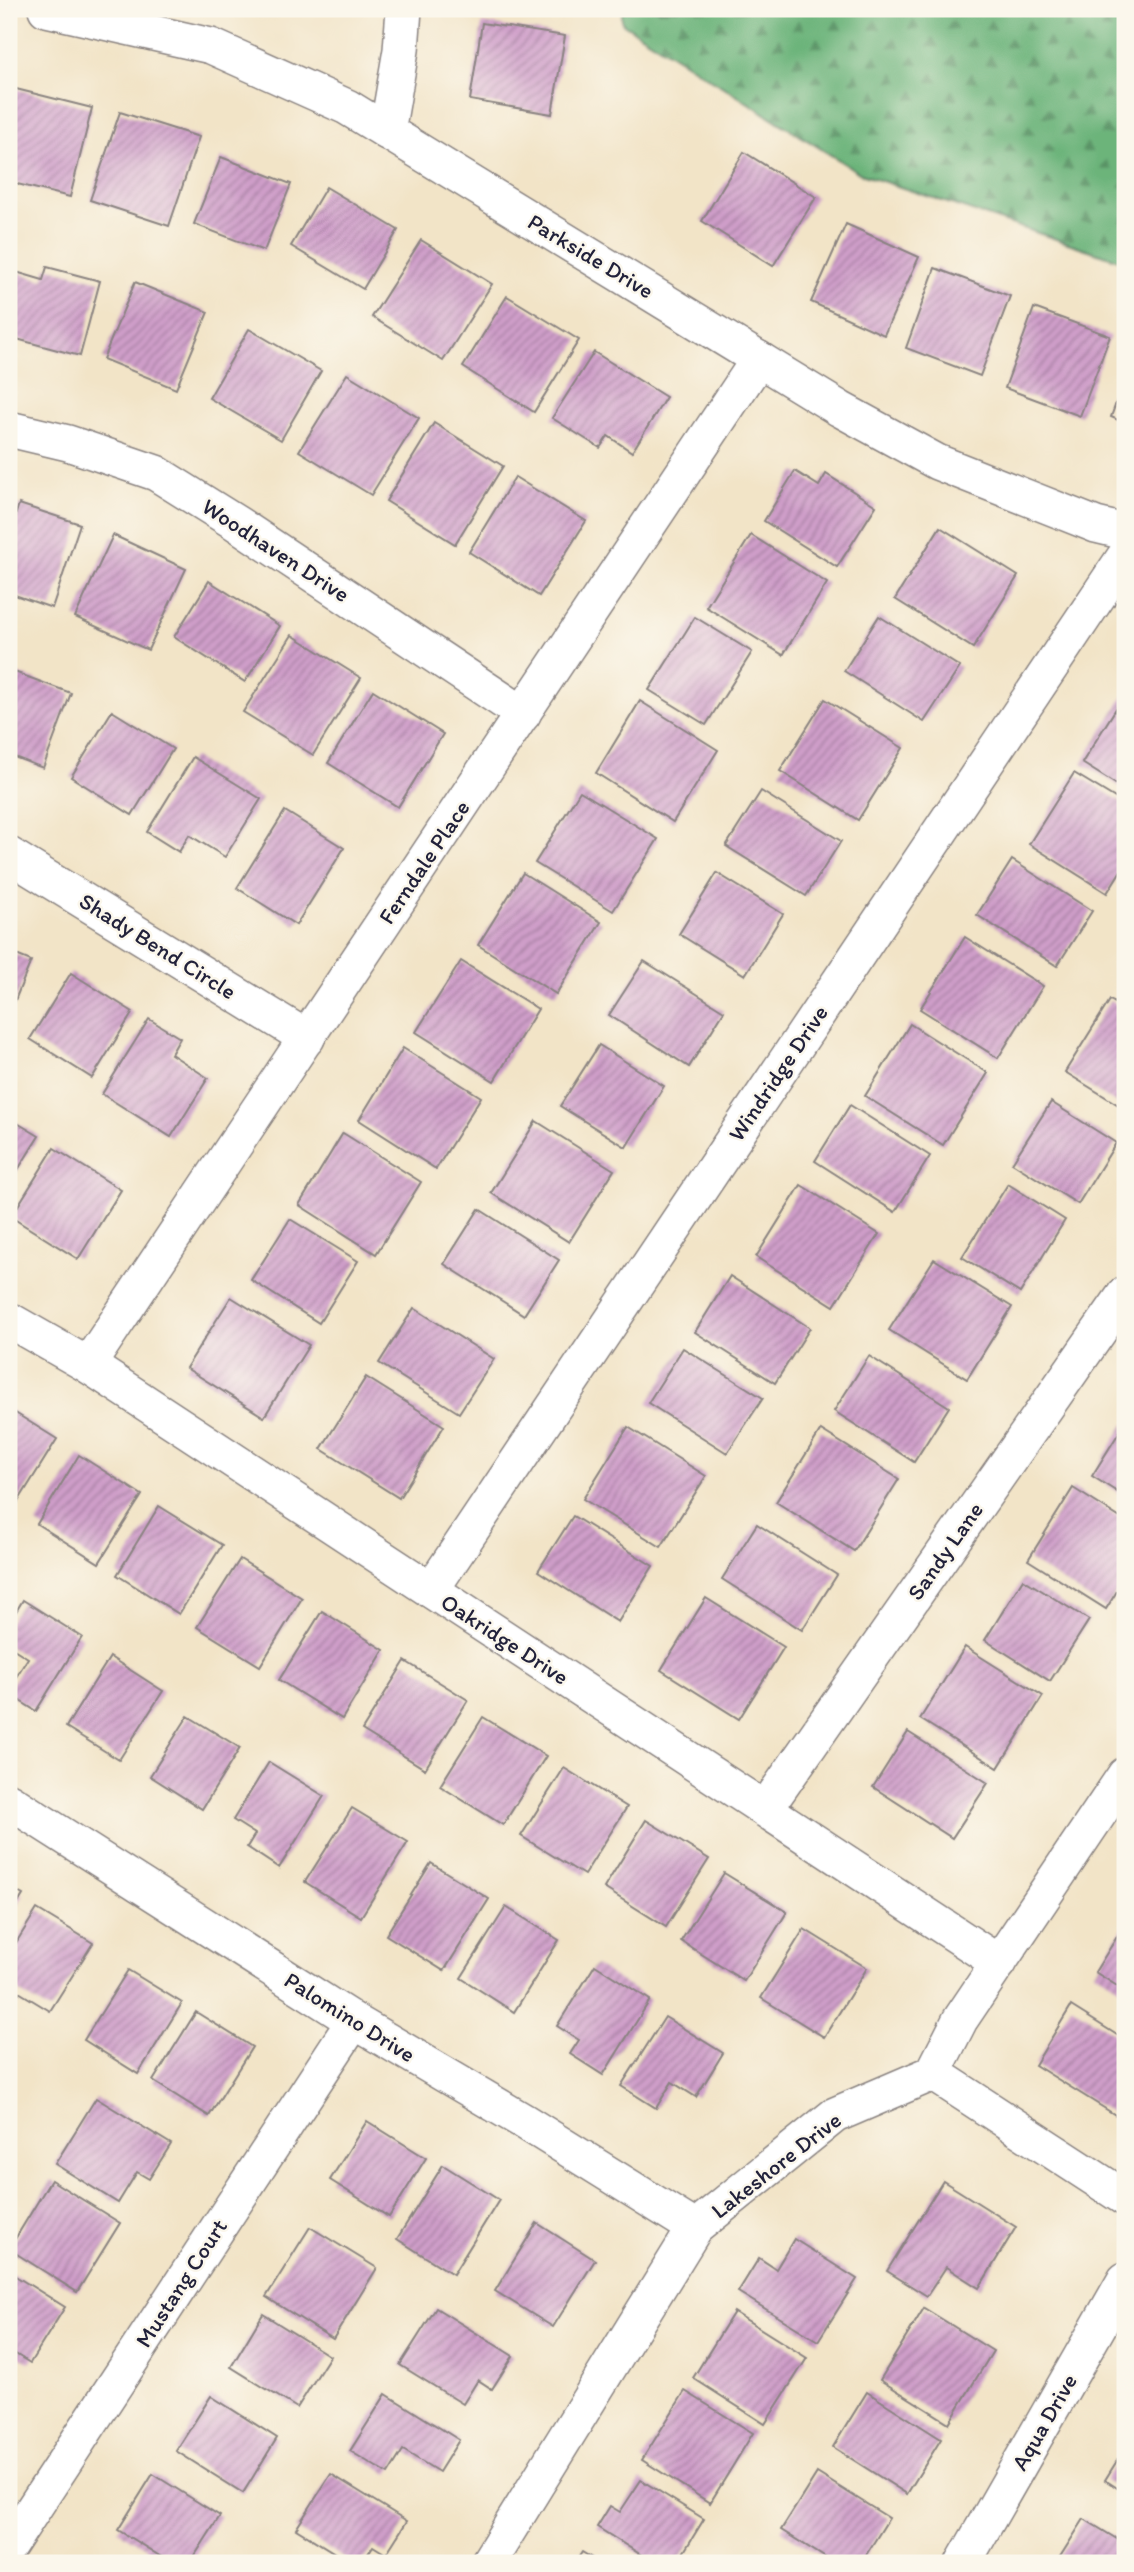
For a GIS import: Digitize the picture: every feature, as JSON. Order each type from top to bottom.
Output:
[{"type":"street","name":"Parkside Drive","points":[[46,9],[211,46],[347,107],[840,409],[937,463],[1096,525],[1125,532]]},
{"type":"street","points":[[387,132],[401,50],[404,9]]},
{"type":"street","name":"Ferndale Place","points":[[88,1365],[760,359]]},
{"type":"street","name":"Woodhaven Drive","points":[[9,429],[68,443],[156,473],[236,523],[523,714]]},
{"type":"street","name":"Windridge Drive","points":[[431,1590],[1125,556]]},
{"type":"street","name":"Shady Bend Circle","points":[[9,855],[307,1038]]},
{"type":"street","name":"Sandy Lane","points":[[765,1809],[1125,1294]]},
{"type":"street","name":"Oakridge Drive","points":[[9,1320],[88,1365],[999,1963]]},
{"type":"street","points":[[1125,1775],[960,2020],[933,2073],[1125,2198]]},
{"type":"street","name":"Palomino Drive","points":[[9,1801],[354,2021],[525,2122],[695,2228]]},
{"type":"street","name":"Mustang Court","points":[[9,2546],[354,2021]]},
{"type":"street","name":"Lakeshore Drive","points":[[488,2563],[695,2228],[835,2115],[933,2073]]},
{"type":"street","name":"Aqua Drive","points":[[963,2563],[1125,2280]]},
{"type":"green space","points":[[622,9],[1125,9],[1125,262],[861,174],[622,23]]},
{"type":"building","points":[[482,23],[565,36],[552,114],[470,100]]},
{"type":"building","points":[[12,88],[92,108],[70,197],[9,182],[9,102]]},
{"type":"building","points":[[120,112],[199,137],[169,226],[90,200]]},
{"type":"building","points":[[744,152],[816,197],[773,266],[702,221]]},
{"type":"building","points":[[221,157],[291,184],[264,251],[194,224]]},
{"type":"building","points":[[326,187],[398,230],[363,289],[291,246]]},
{"type":"building","points":[[846,224],[919,257],[884,335],[811,302]]},
{"type":"building","points":[[421,240],[492,284],[443,361],[372,317]]},
{"type":"building","points":[[47,267],[100,281],[80,356],[9,337],[9,297],[16,272],[43,280]]},
{"type":"building","points":[[935,268],[1010,296],[980,376],[906,348]]},
{"type":"building","points":[[135,282],[208,312],[176,389],[103,359]]},
{"type":"building","points":[[507,296],[579,340],[534,412],[463,367]]},
{"type":"building","points":[[1034,308],[1110,336],[1080,416],[1005,388]]},
{"type":"building","points":[[249,329],[321,371],[281,440],[209,398]]},
{"type":"building","points":[[594,352],[666,397],[632,452],[608,436],[600,448],[552,418]]},
{"type":"building","points":[[347,374],[419,418],[371,495],[299,451]]},
{"type":"building","points":[[1125,378],[1125,423],[1111,417]]},
{"type":"building","points":[[434,423],[503,466],[455,544],[386,501]]},
{"type":"building","points":[[795,471],[819,486],[826,474],[876,506],[837,567],[764,521]]},
{"type":"building","points":[[515,477],[586,521],[539,596],[469,552]]},
{"type":"building","points":[[19,504],[80,524],[52,608],[9,593],[9,534]]},
{"type":"building","points":[[940,527],[1018,576],[973,648],[895,599]]},
{"type":"building","points":[[113,535],[186,569],[148,650],[75,617]]},
{"type":"building","points":[[751,535],[827,583],[783,655],[706,607]]},
{"type":"building","points":[[209,581],[280,626],[245,682],[174,637]]},
{"type":"building","points":[[879,616],[960,667],[924,722],[844,671]]},
{"type":"building","points":[[695,617],[752,652],[706,725],[649,690]]},
{"type":"building","points":[[292,635],[361,678],[313,755],[243,712]]},
{"type":"building","points":[[9,670],[71,693],[43,768],[9,755]]},
{"type":"building","points":[[373,690],[443,734],[398,807],[328,763]]},
{"type":"building","points":[[1125,694],[1125,790],[1082,763]]},
{"type":"building","points":[[825,699],[903,748],[858,820],[780,771]]},
{"type":"building","points":[[640,701],[718,750],[673,822],[596,773]]},
{"type":"building","points":[[112,711],[173,749],[132,815],[71,777]]},
{"type":"building","points":[[193,757],[261,799],[225,857],[189,835],[179,852],[147,832]]},
{"type":"building","points":[[1074,773],[1125,804],[1125,864],[1107,893],[1029,844]]},
{"type":"building","points":[[580,791],[658,839],[613,911],[535,863]]},
{"type":"building","points":[[761,791],[841,841],[806,896],[726,846]]},
{"type":"building","points":[[285,811],[344,848],[296,925],[237,888]]},
{"type":"building","points":[[1012,860],[1092,911],[1057,966],[977,915]]},
{"type":"building","points":[[523,873],[601,922],[556,994],[478,945]]},
{"type":"building","points":[[717,873],[783,914],[745,975],[679,934]]},
{"type":"building","points":[[965,937],[1043,986],[998,1058],[920,1009]]},
{"type":"building","points":[[9,952],[31,961],[9,1015]]},
{"type":"building","points":[[461,961],[538,1009],[494,1081],[416,1032]]},
{"type":"building","points":[[644,961],[724,1011],[689,1067],[609,1015]]},
{"type":"building","points":[[71,973],[133,1012],[92,1078],[30,1039]]},
{"type":"building","points":[[1110,1000],[1125,1009],[1125,1109],[1065,1072]]},
{"type":"building","points":[[149,1019],[180,1038],[171,1054],[208,1078],[171,1137],[102,1094]]},
{"type":"building","points":[[910,1024],[988,1073],[943,1145],[865,1096]]},
{"type":"building","points":[[599,1045],[664,1086],[626,1147],[560,1106]]},
{"type":"building","points":[[403,1048],[481,1097],[436,1169],[359,1120]]},
{"type":"building","points":[[1051,1102],[1116,1143],[1078,1204],[1012,1163]]},
{"type":"building","points":[[850,1105],[930,1156],[895,1212],[815,1161]]},
{"type":"building","points":[[9,1118],[39,1136],[9,1184]]},
{"type":"building","points":[[536,1121],[614,1170],[569,1242],[491,1193]]},
{"type":"building","points":[[343,1133],[421,1182],[376,1254],[299,1205]]},
{"type":"building","points":[[54,1148],[121,1190],[78,1259],[11,1217]]},
{"type":"building","points":[[1008,1184],[1065,1220],[1020,1293],[962,1257]]},
{"type":"building","points":[[801,1185],[879,1234],[834,1306],[756,1257]]},
{"type":"building","points":[[479,1209],[559,1260],[524,1315],[444,1264]]},
{"type":"building","points":[[290,1219],[358,1261],[319,1323],[251,1280]]},
{"type":"building","points":[[934,1259],[1012,1307],[967,1379],[889,1330]]},
{"type":"building","points":[[730,1276],[810,1328],[775,1383],[695,1332]]},
{"type":"building","points":[[231,1297],[309,1345],[264,1417],[186,1368]]},
{"type":"building","points":[[414,1308],[494,1359],[459,1413],[379,1363]]},
{"type":"building","points":[[683,1348],[763,1398],[727,1453],[648,1403]]},
{"type":"building","points":[[869,1356],[949,1407],[914,1462],[834,1411]]},
{"type":"building","points":[[366,1377],[444,1426],[399,1498],[321,1449]]},
{"type":"building","points":[[9,1409],[57,1439],[14,1508],[9,1504]]},
{"type":"building","points":[[1125,1423],[1125,1497],[1092,1476]]},
{"type":"building","points":[[628,1427],[706,1476],[661,1547],[583,1499]]},
{"type":"building","points":[[821,1430],[899,1479],[854,1551],[776,1502]]},
{"type":"building","points":[[79,1455],[142,1495],[99,1563],[37,1524]]},
{"type":"building","points":[[1073,1488],[1125,1521],[1125,1578],[1106,1609],[1028,1560]]},
{"type":"building","points":[[159,1506],[222,1545],[179,1614],[117,1575]]},
{"type":"building","points":[[573,1516],[653,1566],[618,1622],[538,1571]]},
{"type":"building","points":[[757,1524],[837,1575],[802,1630],[722,1579]]},
{"type":"building","points":[[240,1559],[302,1598],[260,1666],[197,1627]]},
{"type":"building","points":[[1023,1579],[1089,1620],[1050,1681],[985,1640]]},
{"type":"building","points":[[706,1598],[784,1647],[739,1719],[661,1670]]},
{"type":"building","points":[[23,1600],[82,1637],[36,1711],[9,1694],[9,1688],[28,1658],[9,1646],[9,1623]]},
{"type":"building","points":[[322,1611],[384,1650],[342,1719],[279,1680]]},
{"type":"building","points":[[965,1647],[1043,1696],[998,1768],[920,1719]]},
{"type":"building","points":[[110,1657],[163,1691],[119,1760],[66,1727]]},
{"type":"building","points":[[405,1661],[468,1700],[425,1769],[362,1730]]},
{"type":"building","points":[[188,1716],[240,1748],[202,1809],[150,1776]]},
{"type":"building","points":[[483,1717],[546,1756],[503,1825],[440,1786]]},
{"type":"building","points":[[908,1732],[988,1783],[952,1838],[873,1787]]},
{"type":"building","points":[[269,1762],[324,1796],[279,1868],[247,1847],[255,1834],[233,1820]]},
{"type":"building","points":[[564,1768],[627,1807],[584,1875],[521,1836]]},
{"type":"building","points":[[352,1808],[408,1842],[361,1917],[305,1882]]},
{"type":"building","points":[[646,1820],[709,1859],[666,1927],[604,1888]]},
{"type":"building","points":[[431,1863],[489,1899],[444,1971],[386,1935]]},
{"type":"building","points":[[724,1873],[787,1912],[744,1981],[681,1941]]},
{"type":"building","points":[[9,1887],[23,1895],[9,1918]]},
{"type":"building","points":[[506,1907],[559,1940],[514,2012],[461,1978]]},
{"type":"building","points":[[37,1909],[93,1943],[50,2011],[9,1986],[9,1954]]},
{"type":"building","points":[[1125,1924],[1125,1991],[1095,1972]]},
{"type":"building","points":[[804,1929],[867,1968],[824,2037],[761,1998]]},
{"type":"building","points":[[595,1965],[650,2000],[603,2075],[570,2054],[579,2040],[557,2026]]},
{"type":"building","points":[[128,1970],[182,2003],[138,2074],[84,2040]]},
{"type":"building","points":[[1071,2006],[1125,2040],[1125,2121],[1035,2065]]},
{"type":"building","points":[[196,2012],[252,2047],[209,2116],[153,2081]]},
{"type":"building","points":[[665,2017],[723,2053],[696,2097],[672,2082],[656,2108],[621,2086]]},
{"type":"building","points":[[96,2098],[171,2144],[149,2179],[137,2172],[118,2203],[55,2164]]},
{"type":"building","points":[[367,2121],[426,2158],[389,2217],[330,2180]]},
{"type":"building","points":[[443,2165],[499,2200],[453,2274],[397,2239]]},
{"type":"building","points":[[51,2180],[120,2223],[77,2292],[9,2249]]},
{"type":"building","points":[[943,2181],[1016,2227],[979,2288],[946,2267],[927,2296],[887,2271]]},
{"type":"building","points":[[537,2223],[595,2260],[553,2327],[495,2291]]},
{"type":"building","points":[[310,2227],[377,2268],[333,2339],[266,2297]]},
{"type":"building","points":[[794,2239],[857,2279],[818,2341],[738,2292],[759,2258],[776,2269]]},
{"type":"building","points":[[9,2272],[65,2307],[30,2363],[9,2350]]},
{"type":"building","points":[[436,2308],[513,2356],[492,2389],[478,2380],[463,2404],[400,2365]]},
{"type":"building","points":[[924,2308],[993,2351],[949,2423],[880,2380]]},
{"type":"building","points":[[734,2312],[807,2358],[765,2424],[693,2378]]},
{"type":"building","points":[[263,2314],[330,2356],[297,2408],[231,2367]]},
{"type":"building","points":[[685,2391],[753,2433],[710,2503],[642,2460]]},
{"type":"building","points":[[867,2392],[941,2439],[907,2494],[833,2447]]},
{"type":"building","points":[[386,2394],[459,2440],[439,2472],[403,2450],[388,2474],[350,2451]]},
{"type":"building","points":[[211,2396],[277,2438],[243,2493],[176,2451]]},
{"type":"building","points":[[1125,2448],[1125,2493],[1105,2480]]},
{"type":"building","points":[[817,2473],[889,2518],[861,2563],[834,2563],[781,2530]]},
{"type":"building","points":[[153,2474],[220,2516],[190,2563],[171,2563],[118,2530]]},
{"type":"building","points":[[331,2474],[407,2521],[386,2554],[373,2546],[362,2563],[351,2563],[296,2529]]},
{"type":"building","points":[[641,2480],[704,2519],[677,2563],[654,2563],[597,2527],[610,2506],[620,2512]]},
{"type":"building","points":[[1084,2519],[1125,2544],[1125,2557],[1121,2563],[1056,2563]]},
{"type":"building","points":[[582,2552],[600,2563],[575,2563]]}]
